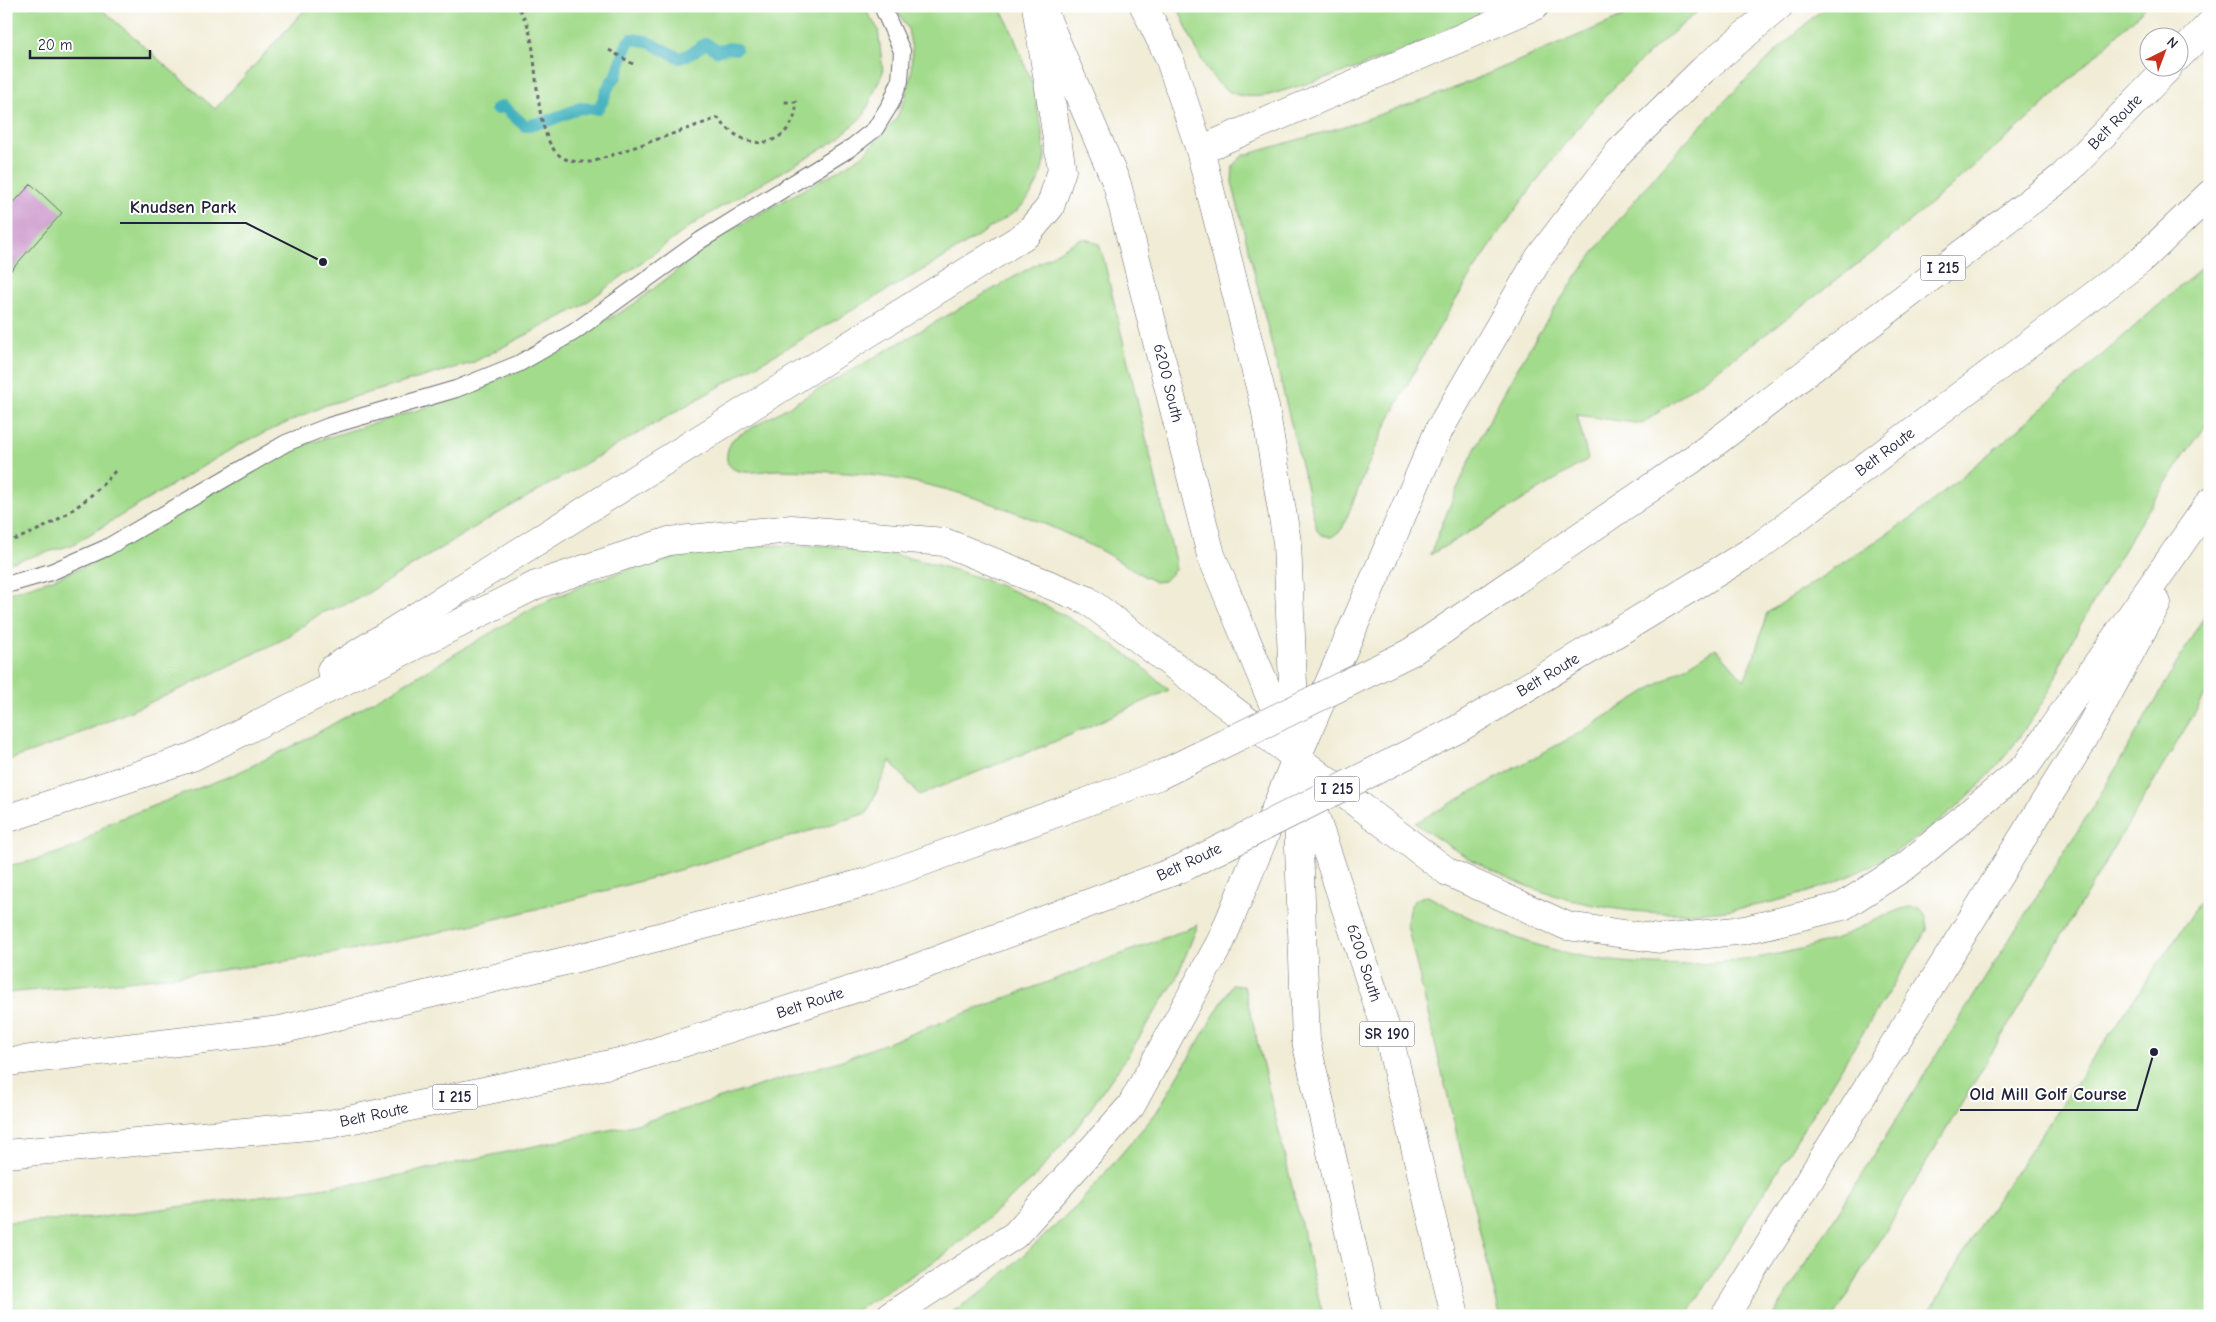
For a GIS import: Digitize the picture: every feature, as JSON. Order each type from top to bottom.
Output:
[{"type":"main road","points":[[192,756],[1027,234],[1050,207],[1062,170],[1036,6]]},
{"type":"main road","name":"6200 South","points":[[1041,6],[1117,184],[1211,555],[1296,759],[1390,1041],[1455,1316]]},
{"type":"main road","name":"6200 South","points":[[1144,6],[1169,57],[1200,150],[1265,407],[1285,532],[1296,759],[1306,1041],[1368,1316]]},
{"type":"main road","points":[[1200,150],[1536,6]]},
{"type":"main road","points":[[890,1316],[1015,1235],[1131,1106],[1221,941],[1296,759],[1439,430],[1539,258],[1619,152],[1704,70],[1779,6]]},
{"type":"main road","points":[[2188,46],[2210,24]]},
{"type":"main road","name":"Belt Route","points":[[6,1062],[280,1030],[598,953],[867,882],[1158,776],[1411,652],[1702,452],[2062,177],[2158,78]]},
{"type":"main road","name":"Belt Route","points":[[6,1154],[330,1124],[629,1060],[892,977],[1180,870],[1458,729],[1757,548],[2140,260],[2210,194]]},
{"type":"main road","points":[[6,819],[192,756],[536,585],[669,541],[792,528],[944,542],[1087,600],[1448,872],[1567,926],[1660,939],[1745,930],[1842,906],[1907,865],[2026,766],[2210,502]]},
{"type":"main road","points":[[1725,1316],[2082,742],[2210,507]]},
{"type":"lane","points":[[6,585],[52,572],[106,548],[286,443],[329,426],[456,389],[518,364],[574,332],[701,240],[852,147],[875,129],[891,104],[900,81],[902,52],[882,6]]},
{"type":"path","points":[[519,9],[526,20],[530,35],[539,110],[546,131],[553,149],[562,157],[572,161],[592,162],[718,118],[725,127],[746,140],[764,143],[784,133],[795,119],[796,102],[784,102]]},
{"type":"path","points":[[609,50],[633,64]]},
{"type":"path","points":[[6,542],[37,531],[73,510],[105,483],[115,471]]},
{"type":"green space","points":[[6,6],[98,6],[215,109],[308,6],[863,6],[878,29],[883,72],[864,115],[835,141],[702,218],[580,307],[472,363],[326,405],[240,444],[72,545],[6,564]]},
{"type":"green space","points":[[895,6],[999,6],[1010,27],[1032,83],[1041,125],[1045,157],[1040,178],[1030,196],[1018,210],[940,260],[480,524],[358,599],[321,613],[286,638],[185,687],[60,742],[6,761],[6,594],[89,565],[261,462],[306,444],[441,403],[482,388],[528,365],[631,306],[727,232],[863,155],[896,119],[905,99],[911,75],[912,50],[908,29]]},
{"type":"green space","points":[[1177,6],[1513,6],[1355,69],[1269,95],[1254,97],[1230,92],[1212,77],[1198,54]]},
{"type":"green space","points":[[1648,6],[1703,7],[1629,72],[1607,94],[1574,133],[1511,216],[1453,304],[1401,396],[1379,440],[1342,529],[1332,537],[1321,535],[1317,530],[1232,182],[1233,165],[1242,156],[1352,124],[1445,92]]},
{"type":"green space","points":[[1826,6],[2147,6],[2036,112],[1885,243],[1754,343],[1642,424],[1577,415],[1588,459],[1430,555],[1463,474],[1502,396],[1557,305],[1588,261],[1654,177],[1690,138],[1765,62]]},
{"type":"green space","points":[[1080,239],[1086,239],[1099,244],[1103,256],[1175,561],[1175,570],[1164,581],[1155,582],[1103,552],[1047,525],[996,505],[944,489],[892,478],[849,473],[778,470],[745,472],[736,470],[728,464],[729,446],[734,438]]},
{"type":"green space","points":[[2210,260],[2211,406],[2207,423],[2130,539],[2086,614],[2066,652],[2052,686],[2026,727],[1997,766],[1956,807],[1911,842],[1862,870],[1809,892],[1755,906],[1698,913],[1641,912],[1584,903],[1517,882],[1454,849],[1415,823],[1581,732],[1716,648],[1744,680],[1753,660],[1767,613],[1917,514],[2016,431]]},
{"type":"green space","points":[[771,545],[831,546],[879,552],[918,560],[995,584],[1032,599],[1102,637],[1138,663],[1169,690],[1059,740],[919,795],[890,761],[867,813],[690,867],[572,900],[393,942],[297,959],[151,978],[6,993],[6,866],[32,861],[76,847],[109,823],[235,774],[301,742],[534,607],[586,584],[633,568],[694,553]]},
{"type":"green space","points":[[2210,606],[2210,687],[1835,1316],[1773,1316],[2102,792]]},
{"type":"green space","points":[[2210,888],[2210,1316],[1927,1316],[1986,1215]]},
{"type":"green space","points":[[1428,896],[1478,922],[1531,943],[1597,959],[1630,963],[1698,964],[1764,957],[1827,941],[1908,907],[1918,908],[1924,912],[1927,930],[1687,1316],[1500,1316],[1407,925],[1411,905],[1417,899]]},
{"type":"green space","points":[[1198,925],[1175,981],[1126,1058],[1079,1125],[1033,1179],[943,1256],[847,1316],[6,1316],[6,1222],[95,1218],[372,1181],[637,1124],[842,1060]]},
{"type":"green space","points":[[1232,985],[1244,986],[1323,1316],[946,1316],[984,1291],[1077,1206],[1156,1113]]},
{"type":"building","points":[[31,184],[62,213],[6,276],[6,211]]},
{"type":"waterway","points":[[496,109],[503,106],[525,126],[548,121],[580,108],[597,109],[609,85],[616,77],[628,42],[632,39],[646,41],[680,58],[690,54],[706,43],[717,51],[727,48],[736,49]]},
{"type":"place","name":"Knudsen Park","points":[[323,262]]},
{"type":"place","name":"Old Mill Golf Course","points":[[2154,1052]]}]
